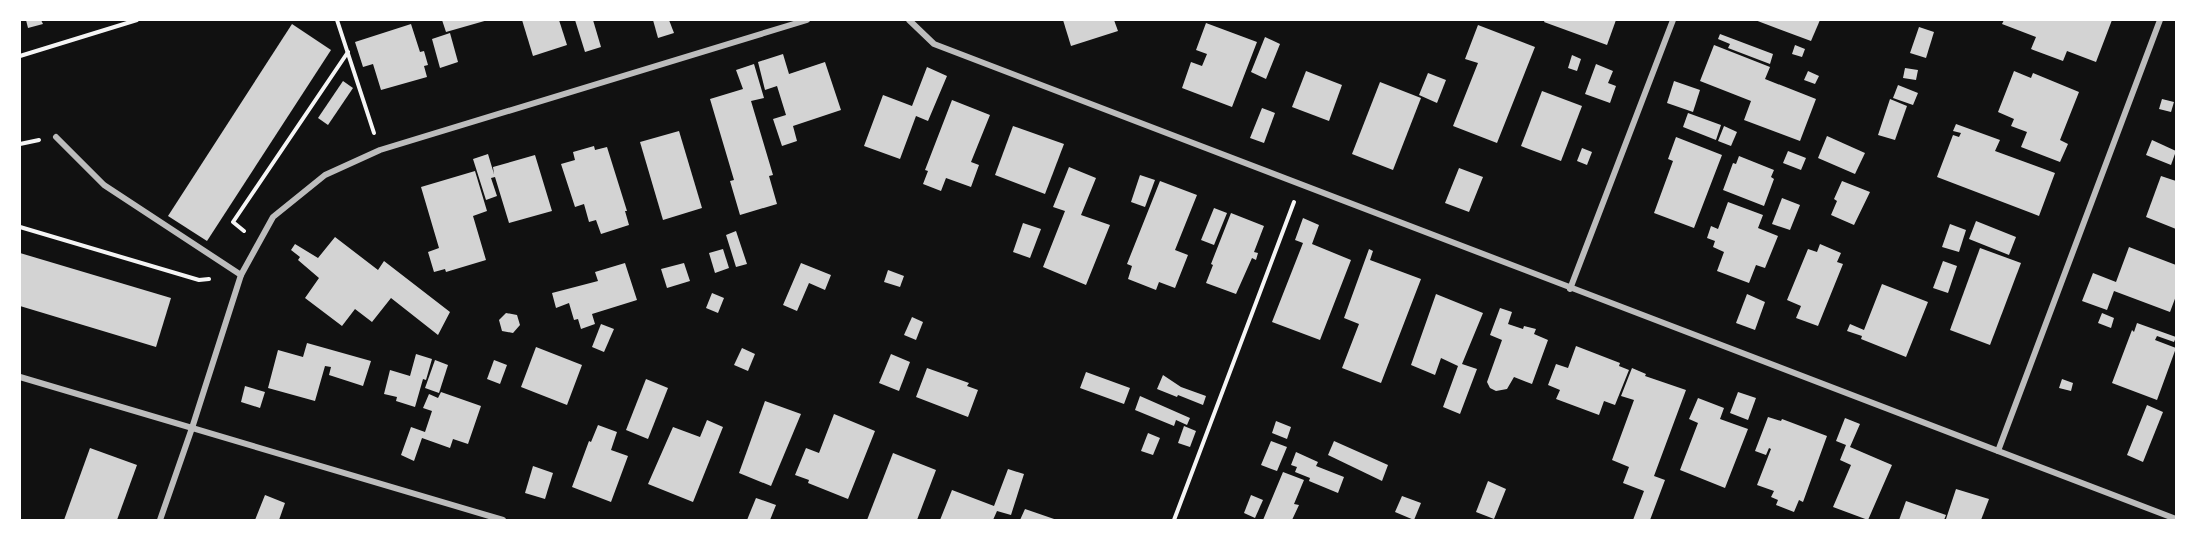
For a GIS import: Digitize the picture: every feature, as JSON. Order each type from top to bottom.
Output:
[{"type":"street","points":[[160,520],[241,275],[273,217],[325,175],[380,150],[807,20]]},
{"type":"street","points":[[909,20],[934,44],[2176,519]]},
{"type":"street","points":[[1570,289],[1673,20]]},
{"type":"street","points":[[1998,451],[2160,20]]},
{"type":"street","points":[[56,137],[104,185],[241,275]]},
{"type":"street","points":[[20,377],[503,520]]},
{"type":"path","points":[[20,56],[137,20]]},
{"type":"path","points":[[338,20],[380,150]]},
{"type":"path","points":[[258,243],[233,222],[348,52]]},
{"type":"path","points":[[1174,520],[1300,185]]},
{"type":"path","points":[[20,227],[199,280],[241,275]]},
{"type":"building","points":[[26,20],[41,20],[43,24],[28,28]]},
{"type":"building","points":[[442,20],[488,20],[446,32]]},
{"type":"building","points":[[522,20],[559,20],[567,45],[533,56]]},
{"type":"building","points":[[575,20],[593,20],[601,47],[585,52]]},
{"type":"building","points":[[653,20],[669,20],[674,33],[658,38]]},
{"type":"building","points":[[1063,20],[1114,20],[1118,31],[1071,46]]},
{"type":"building","points":[[1545,20],[1616,20],[1607,45],[1544,22]]},
{"type":"building","points":[[1755,20],[1820,20],[1811,41]]},
{"type":"building","points":[[2004,20],[2112,20],[2096,62],[2067,51],[2063,61],[2031,49],[2036,37],[2002,24]]},
{"type":"building","points":[[1206,23],[1257,42],[1232,107],[1182,88],[1191,62],[1202,66],[1207,54],[1196,50]]},
{"type":"building","points":[[292,24],[331,50],[207,241],[168,216]]},
{"type":"building","points":[[411,24],[420,52],[424,51],[428,65],[424,66],[427,77],[381,90],[373,64],[363,67],[355,42]]},
{"type":"building","points":[[1478,25],[1535,47],[1497,143],[1453,126],[1478,63],[1465,59]]},
{"type":"building","points":[[1919,27],[1934,32],[1926,58],[1910,53]]},
{"type":"building","points":[[450,33],[458,62],[440,68],[432,39]]},
{"type":"building","points":[[1720,34],[1773,54],[1770,64],[1728,48],[1730,44],[1718,39]]},
{"type":"building","points":[[1265,37],[1280,44],[1266,79],[1251,72]]},
{"type":"building","points":[[1714,45],[1770,67],[1765,79],[1816,99],[1800,141],[1744,120],[1751,101],[1700,81]]},
{"type":"building","points":[[1795,45],[1805,49],[1802,57],[1792,54]]},
{"type":"building","points":[[783,54],[789,74],[825,62],[841,110],[793,126],[797,141],[782,146],[773,119],[786,115],[777,86],[765,90],[758,62]]},
{"type":"building","points":[[1572,55],[1581,59],[1577,71],[1568,68]]},
{"type":"building","points":[[754,64],[764,98],[751,101],[773,175],[769,176],[777,204],[740,215],[730,181],[734,180],[710,99],[743,89],[736,70]]},
{"type":"building","points":[[1596,64],[1613,71],[1608,83],[1616,86],[1610,103],[1585,94]]},
{"type":"building","points":[[927,67],[947,76],[928,121],[916,116],[900,159],[864,146],[883,95],[912,106]]},
{"type":"building","points":[[1905,68],[1918,70],[1916,80],[1903,78]]},
{"type":"building","points":[[1306,71],[1342,85],[1329,121],[1292,107]]},
{"type":"building","points":[[1808,71],[1819,76],[1815,84],[1804,80]]},
{"type":"building","points":[[2014,71],[2031,78],[2033,73],[2079,92],[2060,140],[2068,144],[2060,162],[2021,147],[2027,132],[2011,126],[2014,119],[1998,112]]},
{"type":"building","points":[[1428,73],[1446,80],[1437,103],[1419,95]]},
{"type":"building","points":[[343,81],[353,88],[328,125],[318,118]]},
{"type":"building","points":[[1674,81],[1700,90],[1693,112],[1667,103]]},
{"type":"building","points":[[1380,82],[1421,98],[1393,170],[1352,154]]},
{"type":"building","points":[[1898,85],[1918,93],[1913,105],[1893,98]]},
{"type":"building","points":[[1542,91],[1582,106],[1561,161],[1521,146]]},
{"type":"building","points":[[1890,99],[1907,106],[1895,140],[1878,135]]},
{"type":"building","points":[[2162,99],[2174,102],[2171,112],[2159,109]]},
{"type":"building","points":[[952,100],[990,115],[971,162],[979,165],[971,187],[946,178],[941,191],[923,184],[928,171],[925,170]]},
{"type":"building","points":[[1262,108],[1275,113],[1264,143],[1250,138]]},
{"type":"building","points":[[1688,113],[1721,125],[1716,140],[1683,127]]},
{"type":"building","points":[[1956,124],[2000,140],[1995,151],[2055,173],[2039,216],[1937,177],[1953,135],[1959,137],[1961,133],[1953,131]]},
{"type":"building","points":[[1013,126],[1064,144],[1045,194],[995,175]]},
{"type":"building","points":[[1724,126],[1737,132],[1731,146],[1718,141]]},
{"type":"building","points":[[679,131],[702,208],[663,220],[640,142]]},
{"type":"building","points":[[1827,136],[1865,153],[1855,174],[1818,158]]},
{"type":"building","points":[[1676,137],[1722,155],[1694,228],[1654,213],[1673,161],[1668,159]]},
{"type":"building","points":[[2152,140],[2176,151],[2171,165],[2146,155]]},
{"type":"building","points":[[594,146],[595,150],[607,147],[627,211],[625,211],[629,225],[601,234],[596,220],[589,222],[584,204],[575,207],[561,164],[575,160],[573,152]]},
{"type":"building","points":[[1582,148],[1592,152],[1587,165],[1577,161]]},
{"type":"building","points":[[1788,151],[1806,158],[1801,170],[1783,163]]},
{"type":"building","points":[[488,154],[494,174],[493,167],[535,155],[552,211],[509,223],[495,177],[491,178],[497,196],[486,200],[473,159]]},
{"type":"building","points":[[1739,156],[1774,170],[1771,177],[1774,179],[1764,206],[1723,190],[1733,163],[1736,164]]},
{"type":"building","points":[[1069,167],[1096,178],[1081,215],[1110,225],[1086,285],[1043,267],[1065,211],[1053,207]]},
{"type":"building","points":[[1459,168],[1483,177],[1469,212],[1445,203]]},
{"type":"building","points":[[475,171],[487,211],[473,216],[486,260],[446,272],[445,269],[434,272],[428,252],[439,248],[421,187]]},
{"type":"building","points":[[1140,175],[1155,180],[1145,207],[1131,202]]},
{"type":"building","points":[[2161,176],[2176,181],[2176,229],[2146,217]]},
{"type":"building","points":[[1160,181],[1197,195],[1175,250],[1188,255],[1175,288],[1159,282],[1156,290],[1128,279],[1132,266],[1127,264]]},
{"type":"building","points":[[1842,181],[1870,192],[1854,225],[1831,215],[1837,201],[1834,199]]},
{"type":"building","points":[[1782,198],[1800,205],[1790,230],[1772,224]]},
{"type":"building","points":[[1728,202],[1763,215],[1758,228],[1778,236],[1765,268],[1756,265],[1749,283],[1717,271],[1724,252],[1713,247],[1715,241],[1707,238],[1711,226],[1718,229]]},
{"type":"building","points":[[1214,208],[1227,213],[1214,245],[1201,240]]},
{"type":"building","points":[[1231,213],[1264,226],[1254,252],[1258,253],[1256,260],[1252,258],[1236,294],[1206,283]]},
{"type":"building","points":[[1303,218],[1319,225],[1312,244],[1351,260],[1320,340],[1272,322],[1303,243],[1295,240]]},
{"type":"building","points":[[1976,221],[2016,237],[2009,255],[1969,239]]},
{"type":"building","points":[[1023,223],[1041,229],[1030,258],[1013,252]]},
{"type":"building","points":[[1950,224],[1966,230],[1959,252],[1942,247]]},
{"type":"building","points":[[736,231],[747,264],[736,267],[726,235]]},
{"type":"building","points":[[335,237],[378,270],[384,261],[450,312],[438,335],[391,298],[372,322],[355,309],[342,326],[305,298],[319,278],[298,260],[300,257],[291,250],[295,244],[318,258]]},
{"type":"building","points":[[1820,244],[1841,253],[1837,262],[1843,264],[1818,326],[1796,318],[1801,306],[1787,300],[1808,249],[1817,252]]},
{"type":"building","points":[[2129,247],[2176,265],[2176,296],[2170,312],[2114,291],[2107,310],[2082,301],[2093,273],[2116,282]]},
{"type":"building","points":[[1980,248],[2021,263],[1990,345],[1950,330]]},
{"type":"building","points":[[723,249],[729,268],[715,273],[709,253]]},
{"type":"building","points":[[1369,249],[1373,251],[1370,260],[1421,279],[1381,383],[1342,368],[1359,324],[1344,318]]},
{"type":"building","points":[[20,253],[171,298],[156,347],[20,306]]},
{"type":"building","points":[[1943,261],[1957,266],[1948,293],[1933,288]]},
{"type":"building","points":[[625,263],[637,300],[592,314],[595,324],[581,329],[578,319],[574,320],[569,303],[556,308],[552,293],[598,281],[595,272]]},
{"type":"building","points":[[684,263],[690,281],[667,288],[661,269]]},
{"type":"building","points":[[801,263],[831,275],[825,290],[809,283],[797,311],[783,305]]},
{"type":"building","points":[[888,270],[904,276],[900,287],[884,282]]},
{"type":"building","points":[[1882,284],[1928,302],[1906,357],[1847,331],[1850,324],[1864,330]]},
{"type":"building","points":[[712,293],[724,298],[718,313],[706,308]]},
{"type":"building","points":[[1436,294],[1483,313],[1462,364],[1477,369],[1460,414],[1443,407],[1458,366],[1441,358],[1435,375],[1411,365]]},
{"type":"building","points":[[1747,294],[1765,302],[1755,330],[1736,323]]},
{"type":"building","points":[[1500,308],[1512,312],[1508,324],[1523,329],[1524,326],[1536,329],[1534,334],[1548,340],[1532,384],[1514,377],[1507,389],[1496,391],[1490,388],[1487,382],[1502,340],[1490,335]]},
{"type":"building","points":[[506,313],[517,315],[520,325],[513,333],[502,331],[499,320]]},
{"type":"building","points":[[2102,313],[2114,318],[2111,328],[2098,323]]},
{"type":"building","points":[[912,317],[923,322],[916,340],[904,335]]},
{"type":"building","points":[[2137,323],[2176,337],[2174,342],[2157,336],[2155,340],[2176,348],[2157,400],[2112,383],[2132,330],[2134,332]]},
{"type":"building","points":[[601,324],[614,329],[604,352],[592,347]]},
{"type":"building","points":[[307,343],[371,361],[363,386],[329,375],[331,367],[325,366],[315,401],[268,388],[278,350],[303,357]]},
{"type":"building","points":[[1576,346],[1620,363],[1619,366],[1629,370],[1615,405],[1604,401],[1599,415],[1556,399],[1560,390],[1548,385],[1556,364],[1568,368]]},
{"type":"building","points":[[536,347],[582,365],[567,405],[521,387]]},
{"type":"building","points":[[742,348],[755,354],[748,371],[734,365]]},
{"type":"building","points":[[416,354],[432,359],[426,380],[423,379],[415,407],[396,401],[397,397],[384,394],[390,370],[410,376]]},
{"type":"building","points":[[891,354],[910,362],[899,391],[879,383]]},
{"type":"building","points":[[435,360],[448,365],[439,393],[425,388]]},
{"type":"building","points":[[494,360],[507,365],[500,384],[487,379]]},
{"type":"building","points":[[927,368],[969,383],[967,386],[978,390],[968,417],[916,397]]},
{"type":"building","points":[[1632,368],[1646,374],[1645,376],[1686,390],[1654,476],[1665,480],[1650,520],[1633,520],[1644,491],[1623,483],[1629,467],[1612,460],[1634,400],[1621,396]]},
{"type":"building","points":[[1086,372],[1130,388],[1124,404],[1080,388]]},
{"type":"building","points":[[1163,375],[1181,387],[1206,396],[1203,405],[1157,389]]},
{"type":"building","points":[[646,379],[668,388],[648,439],[626,430]]},
{"type":"building","points":[[2062,379],[2073,383],[2071,391],[2059,388]]},
{"type":"building","points":[[245,386],[265,392],[260,408],[241,402]]},
{"type":"building","points":[[441,392],[481,406],[468,444],[453,439],[450,448],[422,438],[414,461],[401,455],[411,427],[425,432],[432,411],[423,408],[429,394],[438,398]]},
{"type":"building","points":[[1738,392],[1756,398],[1748,420],[1730,413]]},
{"type":"building","points":[[1140,396],[1190,418],[1187,425],[1176,420],[1174,426],[1135,410]]},
{"type":"building","points":[[1698,398],[1724,408],[1720,419],[1748,429],[1725,488],[1680,470],[1698,423],[1689,419]]},
{"type":"building","points":[[765,401],[801,414],[771,486],[739,473]]},
{"type":"building","points":[[2147,405],[2163,412],[2143,462],[2127,455]]},
{"type":"building","points":[[834,414],[875,431],[848,499],[808,483],[809,480],[795,475],[806,448],[819,453]]},
{"type":"building","points":[[1768,417],[1781,421],[1782,419],[1827,436],[1803,502],[1799,500],[1794,512],[1776,505],[1778,500],[1771,497],[1774,491],[1757,485],[1771,449],[1769,448],[1766,455],[1755,451]]},
{"type":"building","points":[[1845,418],[1860,424],[1850,447],[1892,465],[1868,520],[1833,507],[1851,465],[1840,460],[1846,445],[1836,441]]},
{"type":"building","points":[[707,420],[723,427],[693,502],[648,484],[673,427],[700,437]]},
{"type":"building","points":[[1276,421],[1291,427],[1287,439],[1272,433]]},
{"type":"building","points":[[598,425],[617,432],[611,450],[628,456],[611,502],[572,487],[589,441],[591,442]]},
{"type":"building","points":[[1184,426],[1196,431],[1190,447],[1178,443]]},
{"type":"building","points":[[1148,433],[1160,438],[1153,455],[1141,451]]},
{"type":"building","points":[[1271,441],[1287,447],[1277,471],[1261,465]]},
{"type":"building","points":[[1334,441],[1388,465],[1382,481],[1328,455]]},
{"type":"building","points":[[90,448],[137,465],[117,520],[64,520]]},
{"type":"building","points":[[1296,452],[1318,462],[1316,466],[1344,477],[1338,493],[1309,481],[1310,478],[1295,472],[1297,467],[1291,465]]},
{"type":"building","points":[[893,453],[936,470],[917,520],[867,520]]},
{"type":"building","points":[[533,466],[553,473],[545,499],[525,493]]},
{"type":"building","points":[[1008,469],[1024,474],[1011,515],[997,511],[993,520],[940,520],[952,490],[994,506]]},
{"type":"building","points":[[1283,472],[1304,480],[1294,504],[1299,505],[1292,520],[1263,520]]},
{"type":"building","points":[[1488,481],[1506,489],[1494,519],[1476,512]]},
{"type":"building","points":[[1956,489],[1989,499],[1981,520],[1946,519]]},
{"type":"building","points":[[265,495],[285,503],[279,520],[255,520]]},
{"type":"building","points":[[1251,495],[1263,500],[1255,518],[1244,513]]},
{"type":"building","points":[[1402,496],[1421,503],[1414,520],[1395,512]]},
{"type":"building","points":[[756,498],[776,505],[770,520],[747,520]]},
{"type":"building","points":[[1906,501],[1946,515],[1944,520],[1899,520]]},
{"type":"building","points":[[1025,509],[1057,520],[1020,520]]}]
